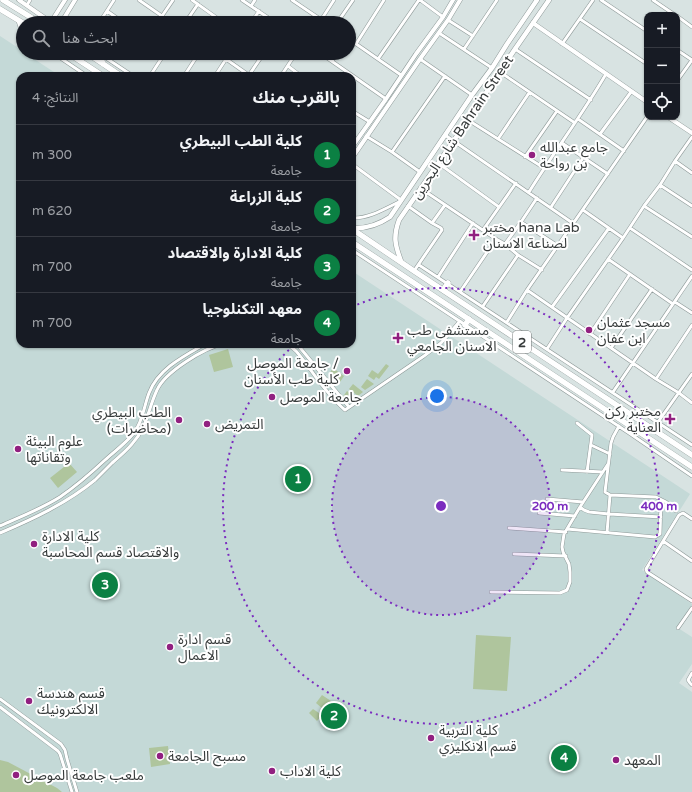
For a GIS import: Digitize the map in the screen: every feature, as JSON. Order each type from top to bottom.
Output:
[{"type":"highway","points":[[4,0],[29,16]]},
{"type":"highway","points":[[0,9],[16,18]]},
{"type":"highway","points":[[79,60],[97,72]]},
{"type":"highway","points":[[97,60],[115,72]]},
{"type":"highway","points":[[102,60],[103,64]]},
{"type":"highway","name":"2","points":[[356,231],[414,271],[692,455]]},
{"type":"highway","name":"2","points":[[356,245],[692,467]]},
{"type":"highway","points":[[443,290],[448,283]]},
{"type":"highway","points":[[465,324],[469,319]]},
{"type":"highway","points":[[537,364],[543,356]]},
{"type":"main road","name":"شارع البحرين Bahrain Street","points":[[356,228],[379,224],[390,217],[537,0]]},
{"type":"main road","name":"شارع البحرين Bahrain Street","points":[[401,261],[396,248],[394,236],[399,220],[549,0]]},
{"type":"street","points":[[19,0],[42,16]]},
{"type":"street","points":[[26,5],[30,0]]},
{"type":"street","points":[[56,16],[65,0]]},
{"type":"street","points":[[65,16],[75,0]]},
{"type":"street","points":[[104,16],[114,0]]},
{"type":"street","points":[[140,0],[162,16],[173,0]]},
{"type":"street","points":[[192,0],[213,16]]},
{"type":"street","points":[[242,0],[266,16]]},
{"type":"street","points":[[251,6],[255,0]]},
{"type":"street","points":[[292,0],[316,16]]},
{"type":"street","points":[[299,4],[302,0]]},
{"type":"street","points":[[324,16],[334,0]]},
{"type":"street","points":[[342,16],[352,0]]},
{"type":"street","points":[[384,0],[356,44],[401,75]]},
{"type":"street","points":[[378,59],[419,0],[443,17]]},
{"type":"street","points":[[356,141],[443,17],[453,0]]},
{"type":"street","points":[[356,152],[448,20],[460,0]]},
{"type":"street","points":[[464,50],[497,0]]},
{"type":"street","points":[[562,44],[593,0]]},
{"type":"street","points":[[601,0],[644,28]]},
{"type":"street","points":[[653,0],[670,12]]},
{"type":"street","points":[[190,16],[198,4]]},
{"type":"street","points":[[107,11],[114,16]]},
{"type":"street","points":[[256,16],[259,11]]},
{"type":"street","points":[[580,19],[644,62]]},
{"type":"street","points":[[680,19],[692,27]]},
{"type":"street","points":[[448,20],[473,36]]},
{"type":"street","points":[[533,23],[644,100]]},
{"type":"street","points":[[439,33],[492,68]]},
{"type":"street","points":[[515,49],[591,100]]},
{"type":"street","points":[[680,53],[691,62],[680,78]]},
{"type":"street","points":[[420,59],[472,94]]},
{"type":"street","points":[[63,60],[81,72]]},
{"type":"street","points":[[109,60],[127,72]]},
{"type":"street","points":[[152,72],[160,60]]},
{"type":"street","points":[[187,72],[194,60]]},
{"type":"street","points":[[218,72],[225,60]]},
{"type":"street","points":[[227,60],[244,72]]},
{"type":"street","points":[[252,72],[260,60]]},
{"type":"street","points":[[284,72],[292,60]]},
{"type":"street","points":[[332,61],[348,72]]},
{"type":"street","points":[[288,66],[296,72]]},
{"type":"street","points":[[500,72],[575,123]]},
{"type":"street","points":[[529,192],[591,100],[606,74]]},
{"type":"street","points":[[392,152],[445,76]]},
{"type":"street","points":[[356,78],[386,99]]},
{"type":"street","points":[[396,84],[400,87]]},
{"type":"street","points":[[600,134],[631,92]]},
{"type":"street","points":[[498,139],[529,93]]},
{"type":"street","points":[[525,157],[556,111]]},
{"type":"street","points":[[356,113],[370,122]]},
{"type":"street","points":[[578,119],[624,151]]},
{"type":"street","points":[[468,120],[544,168]]},
{"type":"street","points":[[507,322],[527,290],[645,120]]},
{"type":"street","points":[[672,120],[692,133]]},
{"type":"street","points":[[445,135],[574,224]]},
{"type":"street","points":[[366,136],[420,172]]},
{"type":"street","points":[[547,349],[692,137]]},
{"type":"street","points":[[562,143],[608,174]]},
{"type":"street","points":[[551,207],[584,158]]},
{"type":"street","points":[[675,161],[692,172]]},
{"type":"street","points":[[438,163],[499,207]]},
{"type":"street","points":[[356,167],[401,200],[372,214],[356,218]]},
{"type":"street","points":[[483,230],[516,183]]},
{"type":"street","points":[[660,185],[692,206]]},
{"type":"street","points":[[420,188],[542,270]]},
{"type":"street","points":[[505,244],[522,222],[537,198]]},
{"type":"street","points":[[432,223],[446,205]]},
{"type":"street","points":[[408,206],[442,230],[414,271]]},
{"type":"street","points":[[644,206],[692,237]]},
{"type":"street","points":[[583,210],[623,238]]},
{"type":"street","points":[[522,222],[558,246]]},
{"type":"street","points":[[438,277],[473,224]]},
{"type":"street","points":[[552,307],[609,228]]},
{"type":"street","points":[[630,228],[692,270]]},
{"type":"street","points":[[460,292],[496,239]]},
{"type":"street","points":[[356,253],[619,426],[692,476]]},
{"type":"street","points":[[483,306],[518,255]]},
{"type":"street","points":[[608,259],[652,289],[692,313]]},
{"type":"street","points":[[419,265],[692,445]]},
{"type":"street","points":[[590,334],[630,274]]},
{"type":"street","points":[[613,392],[692,276]]},
{"type":"street","points":[[611,348],[652,289]]},
{"type":"street","points":[[527,290],[692,403]]},
{"type":"street","points":[[292,348],[324,389],[345,410],[441,343],[460,321]]},
{"type":"street","points":[[656,379],[692,325]]},
{"type":"street","points":[[0,526],[30,513],[61,496],[123,444],[135,431],[141,419],[152,384],[172,364],[198,348]]},
{"type":"street","points":[[0,533],[47,511],[69,498],[94,480],[129,448],[137,438],[146,423],[157,390],[166,378],[177,368],[210,348]]},
{"type":"street","points":[[300,348],[349,407]]},
{"type":"street","points":[[658,422],[692,374]]},
{"type":"street","points":[[577,423],[592,435],[587,472]]},
{"type":"street","points":[[619,426],[612,439],[605,492],[610,495],[656,497],[666,502],[676,511]]},
{"type":"street","points":[[591,445],[610,454]]},
{"type":"street","points":[[491,592],[560,593],[567,590],[570,582],[570,572],[569,564],[562,547],[564,534],[580,506],[608,464]]},
{"type":"street","points":[[562,470],[603,472]]},
{"type":"street","points":[[89,474],[94,480]]},
{"type":"street","points":[[607,533],[610,495]]},
{"type":"street","points":[[547,499],[584,502]]},
{"type":"street","points":[[509,528],[566,530],[654,537],[660,534],[661,500]]},
{"type":"street","points":[[580,506],[589,512],[661,517]]},
{"type":"street","points":[[539,513],[575,516]]},
{"type":"street","points":[[692,520],[683,513],[679,515],[646,569],[647,572],[692,601]]},
{"type":"street","points":[[663,541],[692,561]]},
{"type":"street","points":[[514,554],[566,556]]},
{"type":"street","points":[[678,628],[692,608]]},
{"type":"street","points":[[692,673],[688,680],[692,685]]},
{"type":"street","points":[[0,699],[61,744],[65,750],[77,792]]},
{"type":"street","points":[[0,707],[60,754],[72,792]]},
{"type":"shaded area","name":"جامعة الموصل","points":[[0,36],[16,46],[16,60],[36,60],[54,72],[16,72],[16,348],[356,348],[356,274],[690,494],[642,570],[692,604],[692,607],[678,628],[692,637],[692,664],[679,683],[692,692],[692,792],[0,792]]},
{"type":"green space","points":[[228,349],[233,367],[214,372],[209,355]]},
{"type":"green space","points":[[386,364],[389,366],[379,379],[376,377],[374,380],[368,376],[372,370],[378,374]]},
{"type":"green space","points":[[333,368],[344,376],[340,382],[329,374]]},
{"type":"green space","points":[[367,379],[374,384],[365,390],[361,387]]},
{"type":"green space","points":[[353,384],[363,392],[358,396],[349,389]]},
{"type":"green space","points":[[347,391],[355,397],[348,402],[342,398]]},
{"type":"green space","points":[[69,463],[77,472],[58,488],[50,478]]},
{"type":"green space","points":[[476,635],[511,637],[507,691],[473,689]]},
{"type":"green space","points":[[322,695],[331,701],[324,710],[316,703]]},
{"type":"green space","points":[[313,709],[322,715],[317,721],[309,713]]},
{"type":"green space","name":"مسبح الجامعة","points":[[168,746],[170,764],[151,767],[149,748]]},
{"type":"green space","name":"ملعب جامعة الموصل","points":[[0,760],[8,762],[62,792],[0,792]]},
{"type":"place","name":"جامع عبدالله بن رواحة","points":[[532,155]]},
{"type":"place","name":"مختبر hana Lab لصناعة الاسنان","points":[[474,235]]},
{"type":"place","name":"مسجد عثمان ابن عفان","points":[[589,330]]},
{"type":"place","name":"مستشفى طب الاسنان الجامعي","points":[[398,338]]},
{"type":"place","name":"جامعة الموصل / كلية طب الأسنان","points":[[347,371]]},
{"type":"place","name":"جامعة الموصل","points":[[272,397]]},
{"type":"place","name":"مختبر ركن العناية","points":[[670,419]]},
{"type":"place","name":"الطب البيطري (محاضرات)","points":[[179,420]]},
{"type":"place","name":"التمريض","points":[[207,424]]},
{"type":"place","name":"علوم البيئة وتقاناتها","points":[[18,449]]},
{"type":"place","name":"كلية الطب البيطري","points":[[298,479]]},
{"type":"place","name":"كلية الادارة والاقتصاد قسم المحاسبة","points":[[34,544]]},
{"type":"place","name":"كلية الادارة والاقتصاد","points":[[105,585]]},
{"type":"place","name":"قسم ادارة الاعمال","points":[[170,647]]},
{"type":"place","name":"قسم هندسة الالكترونيك","points":[[29,701]]},
{"type":"place","name":"كلية الزراعة","points":[[334,716]]},
{"type":"place","name":"كلية التربية قسم الانكليزي","points":[[431,738]]},
{"type":"place","name":"مسبح الجامعة","points":[[160,756]]},
{"type":"place","name":"معهد التكنلوجيا","points":[[564,758]]},
{"type":"place","name":"المعهد","points":[[616,760]]},
{"type":"place","name":"كلية الاداب","points":[[272,771]]},
{"type":"place","name":"ملعب جامعة الموصل","points":[[16,775]]}]
